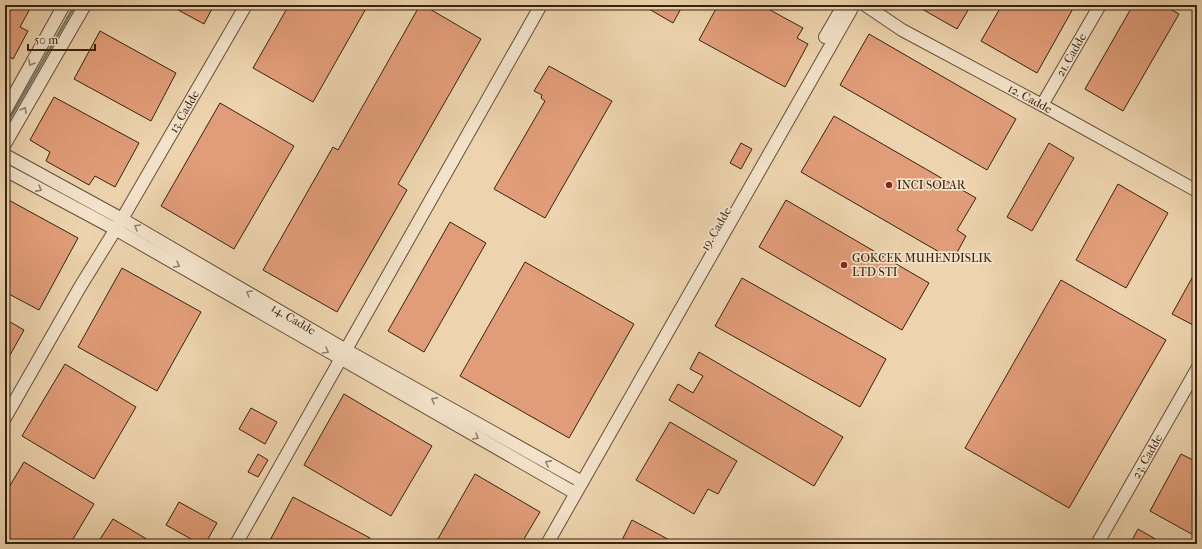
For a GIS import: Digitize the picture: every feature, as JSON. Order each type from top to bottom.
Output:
[{"type":"lane","points":[[5,110],[64,5]]},
{"type":"lane","points":[[5,144],[85,5]]},
{"type":"lane","name":"13. Cadde","points":[[5,418],[80,287],[119,224],[246,5]]},
{"type":"lane","points":[[236,544],[541,5]]},
{"type":"lane","points":[[846,7],[858,9],[864,5]]},
{"type":"lane","name":"12. Cadde","points":[[864,5],[902,30],[1042,105],[1197,191]]},
{"type":"lane","name":"21. Cadde","points":[[1042,105],[1100,5]]},
{"type":"lane","name":"19. Cadde","points":[[547,544],[596,456],[602,432],[846,7]]},
{"type":"lane","name":"14. Cadde","points":[[5,155],[119,224],[343,355],[582,482]]},
{"type":"lane","points":[[5,170],[119,224]]},
{"type":"lane","points":[[343,355],[575,493]]},
{"type":"lane","name":"23. Cadde","points":[[1097,544],[1197,369]]},
{"type":"building","points":[[5,5],[32,5],[20,27],[28,31],[13,59],[5,54]]},
{"type":"building","points":[[169,5],[214,5],[204,24]]},
{"type":"building","points":[[289,5],[368,5],[313,102],[253,68]]},
{"type":"building","points":[[420,5],[423,5],[481,39],[398,184],[407,190],[337,312],[263,270],[333,147],[338,150]]},
{"type":"building","points":[[642,5],[683,5],[673,23]]},
{"type":"building","points":[[718,5],[761,5],[803,28],[797,38],[808,44],[785,87],[699,40]]},
{"type":"building","points":[[915,5],[971,5],[957,29]]},
{"type":"building","points":[[1002,5],[1075,5],[1037,73],[981,41]]},
{"type":"building","points":[[1133,5],[1163,5],[1179,14],[1123,111],[1085,89]]},
{"type":"building","points":[[100,31],[176,73],[151,121],[74,79]]},
{"type":"building","points":[[869,34],[1016,119],[987,170],[840,85]]},
{"type":"building","points":[[549,66],[612,101],[545,218],[494,189],[545,101],[541,98],[542,95],[534,91]]},
{"type":"building","points":[[54,97],[139,143],[115,187],[95,176],[89,185],[46,161],[50,152],[30,140]]},
{"type":"building","points":[[220,103],[294,146],[234,249],[161,206]]},
{"type":"building","name":"INCI SOLAR","points":[[834,116],[976,198],[957,230],[966,236],[953,260],[801,172]]},
{"type":"building","points":[[741,143],[752,149],[741,169],[730,163]]},
{"type":"building","points":[[1049,143],[1074,158],[1032,231],[1007,217]]},
{"type":"building","points":[[1118,184],[1168,213],[1126,288],[1076,260]]},
{"type":"building","points":[[5,198],[78,238],[39,310],[5,292]]},
{"type":"building","name":"GOKCEK MUHENDISLIK LTD STI","points":[[786,200],[929,283],[902,330],[759,247]]},
{"type":"building","points":[[450,222],[486,243],[424,352],[388,331]]},
{"type":"building","points":[[525,262],[634,324],[569,438],[460,376]]},
{"type":"building","points":[[122,268],[201,312],[157,391],[78,347]]},
{"type":"building","points":[[1197,269],[1197,327],[1172,314]]},
{"type":"building","points":[[742,278],[886,359],[860,407],[715,326]]},
{"type":"building","points":[[1061,280],[1166,340],[1069,508],[965,448]]},
{"type":"building","points":[[5,319],[24,330],[5,364]]},
{"type":"building","points":[[699,352],[843,437],[814,486],[669,400],[678,384],[693,393],[703,376],[690,369]]},
{"type":"building","points":[[65,364],[136,407],[94,479],[22,436]]},
{"type":"building","points":[[344,394],[432,446],[391,516],[304,465]]},
{"type":"building","points":[[251,408],[277,422],[265,444],[239,429]]},
{"type":"building","points":[[670,422],[737,461],[718,494],[708,489],[694,514],[636,480]]},
{"type":"building","points":[[258,454],[268,460],[258,477],[248,472]]},
{"type":"building","points":[[1181,454],[1197,462],[1197,537],[1150,511]]},
{"type":"building","points":[[24,462],[94,504],[70,544],[5,544],[5,494]]},
{"type":"building","points":[[475,474],[540,512],[521,544],[435,544]]},
{"type":"building","points":[[293,497],[370,538],[366,544],[268,544]]},
{"type":"building","points":[[179,502],[217,523],[205,544],[200,544],[166,525]]},
{"type":"building","points":[[113,519],[155,544],[97,544]]},
{"type":"building","points":[[632,520],[677,544],[620,544]]},
{"type":"building","points":[[1138,529],[1164,544],[1130,544]]},
{"type":"waterway","points":[[5,127],[75,5]]},
{"type":"place","name":"INCI SOLAR","points":[[889,185]]},
{"type":"place","name":"GOKCEK MUHENDISLIK LTD STI","points":[[844,265]]}]
